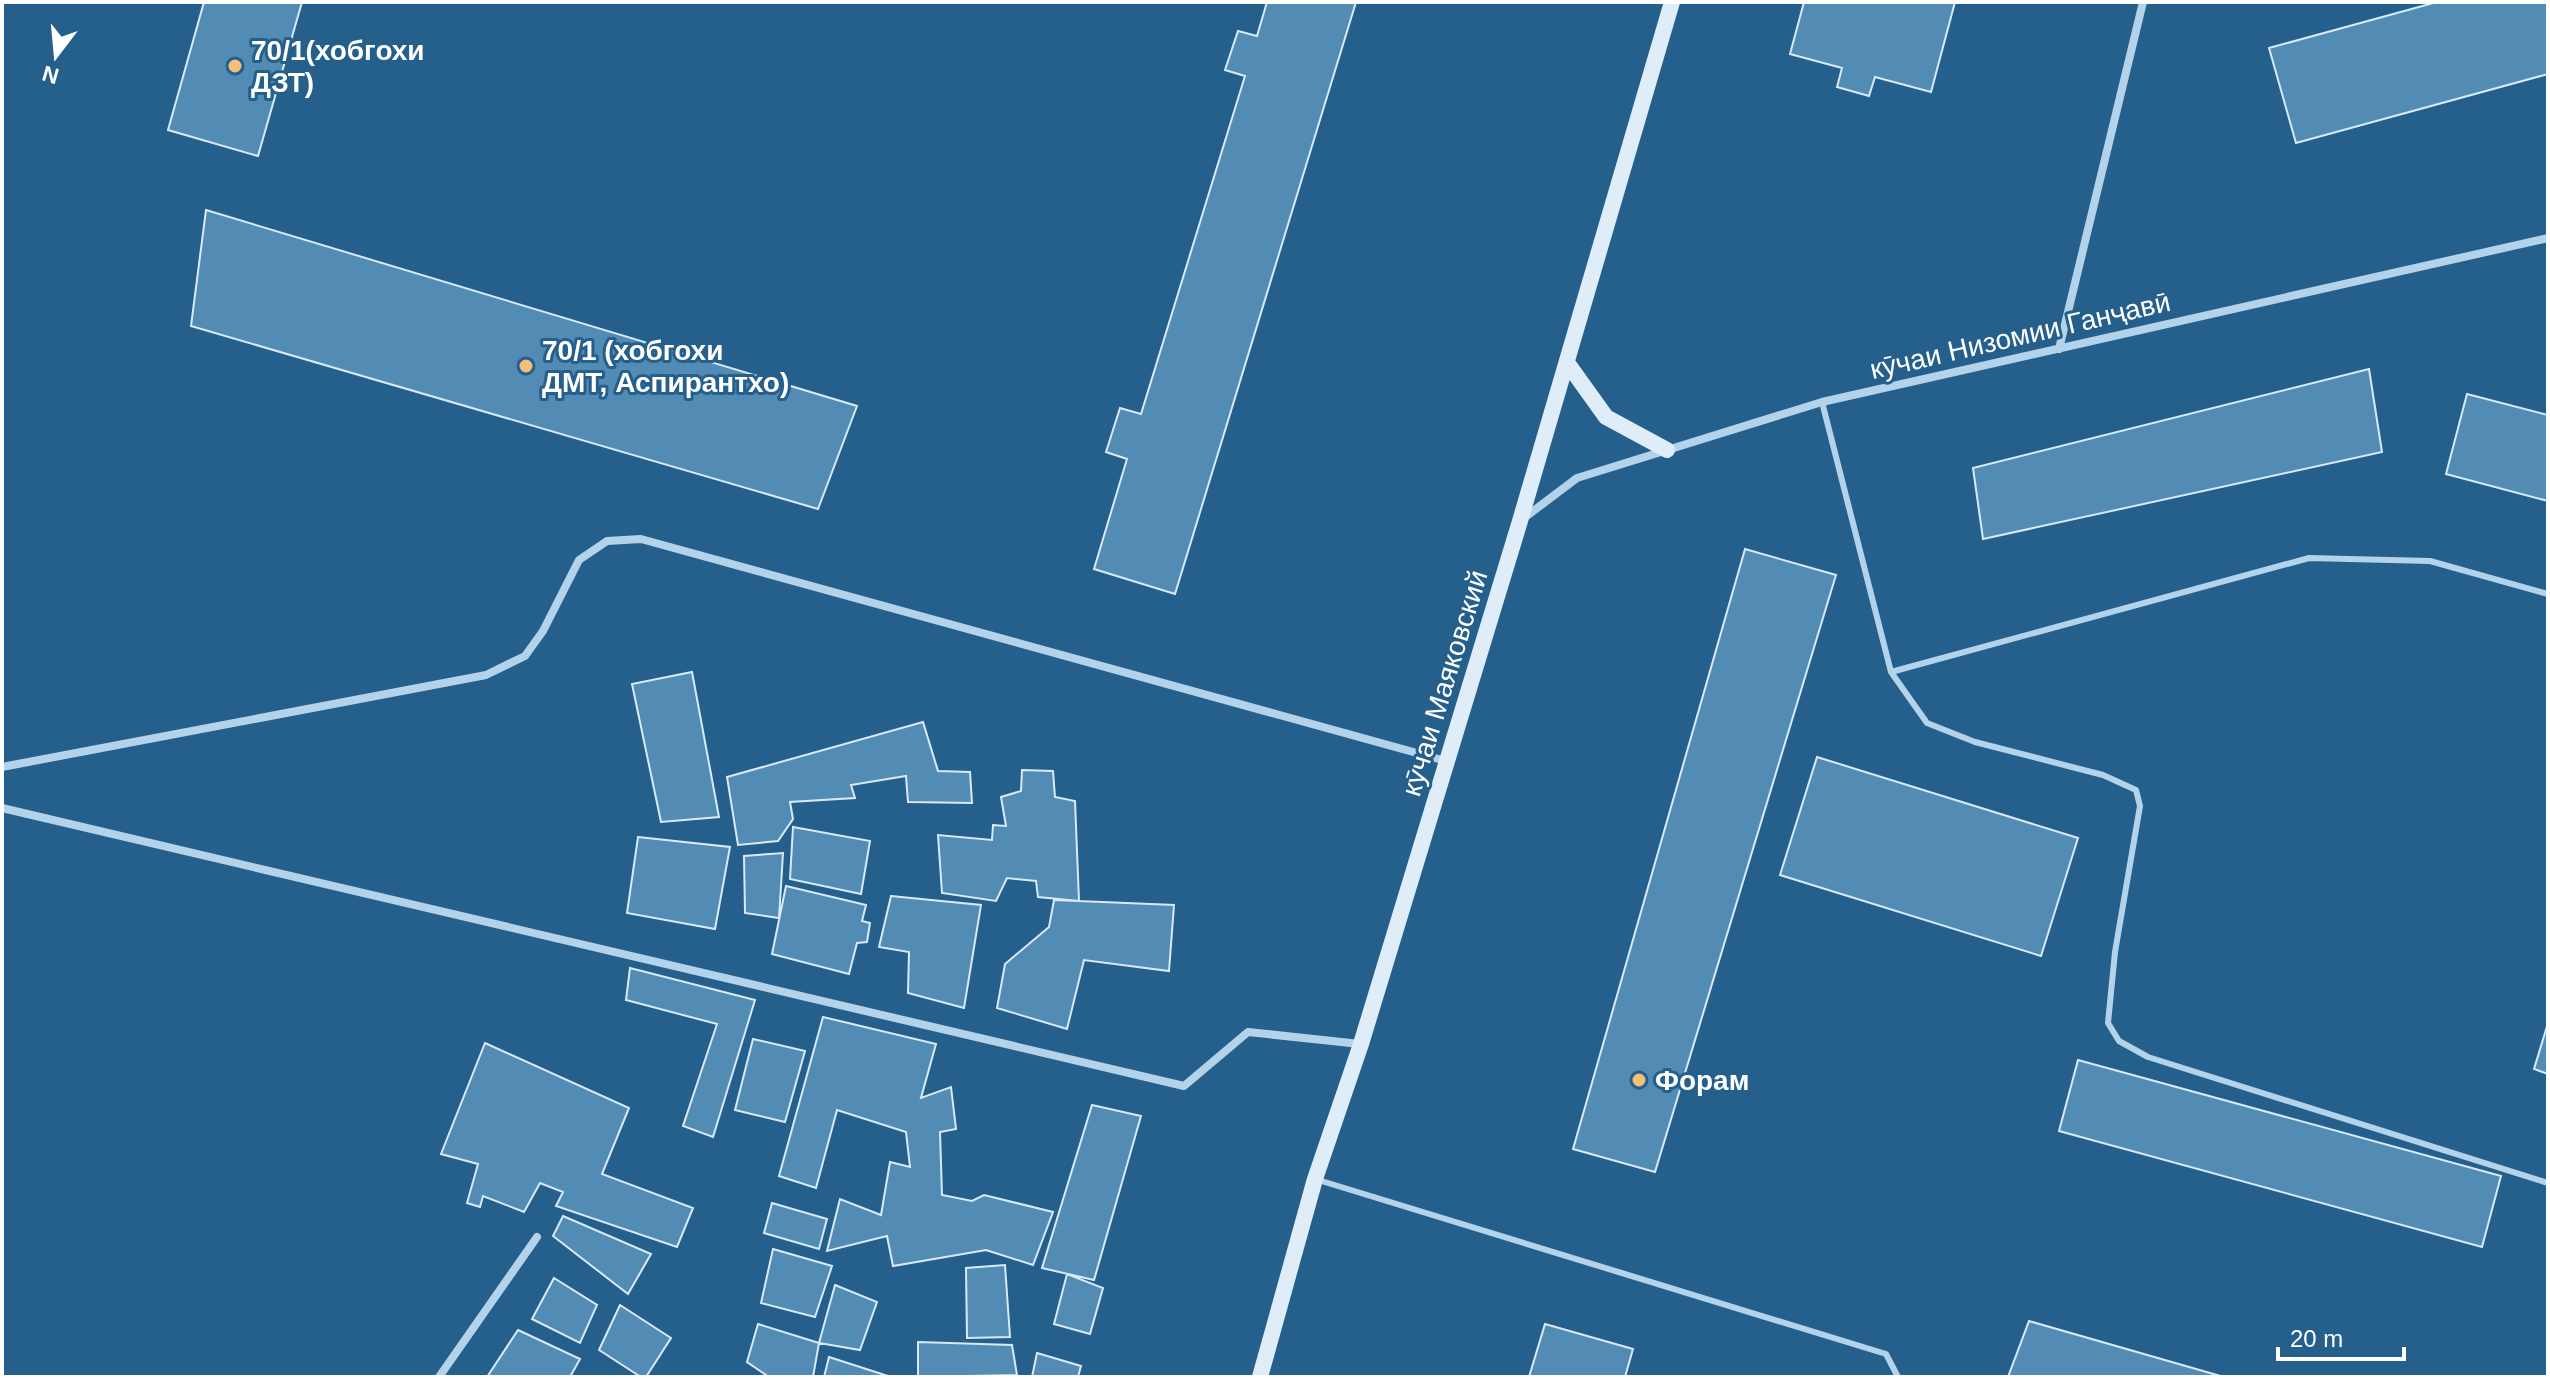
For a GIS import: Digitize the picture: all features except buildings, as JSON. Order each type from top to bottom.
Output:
[{"type":"street","name":"кӯчаи Маяковский","points":[[1260,1377],[1315,1179],[1361,1044],[1568,364],[1672,2]]},
{"type":"street","points":[[2059,349],[2143,2]]},
{"type":"street","name":"кӯчаи Низомии Ганҷавӣ","points":[[1520,521],[1577,478],[1822,402],[2548,238]]},
{"type":"street","points":[[1568,364],[1606,417],[1667,450]]},
{"type":"street","points":[[2,767],[486,675],[525,656],[543,631],[579,560],[607,541],[641,539],[1446,761]]},
{"type":"street","points":[[2,808],[1184,1086],[1248,1032],[1361,1044]]},
{"type":"street","points":[[439,1377],[537,1237]]},
{"type":"lane","points":[[1822,402],[1891,672],[1927,723],[1975,742],[2103,775],[2136,790],[2140,806],[2115,952],[2108,1023],[2119,1041],[2148,1057],[2548,1183]]},
{"type":"lane","points":[[1891,672],[2309,558],[2430,561],[2548,594]]},
{"type":"lane","points":[[1315,1179],[1886,1354],[1898,1377]]},
{"type":"place","name":"70/1(хобгохи ДЗТ)","points":[[235,66]]},
{"type":"place","name":"70/1 (хобгохи ДМТ, Аспирантхо)","points":[[526,366]]},
{"type":"place","name":"Форам","points":[[1639,1080]]}]
